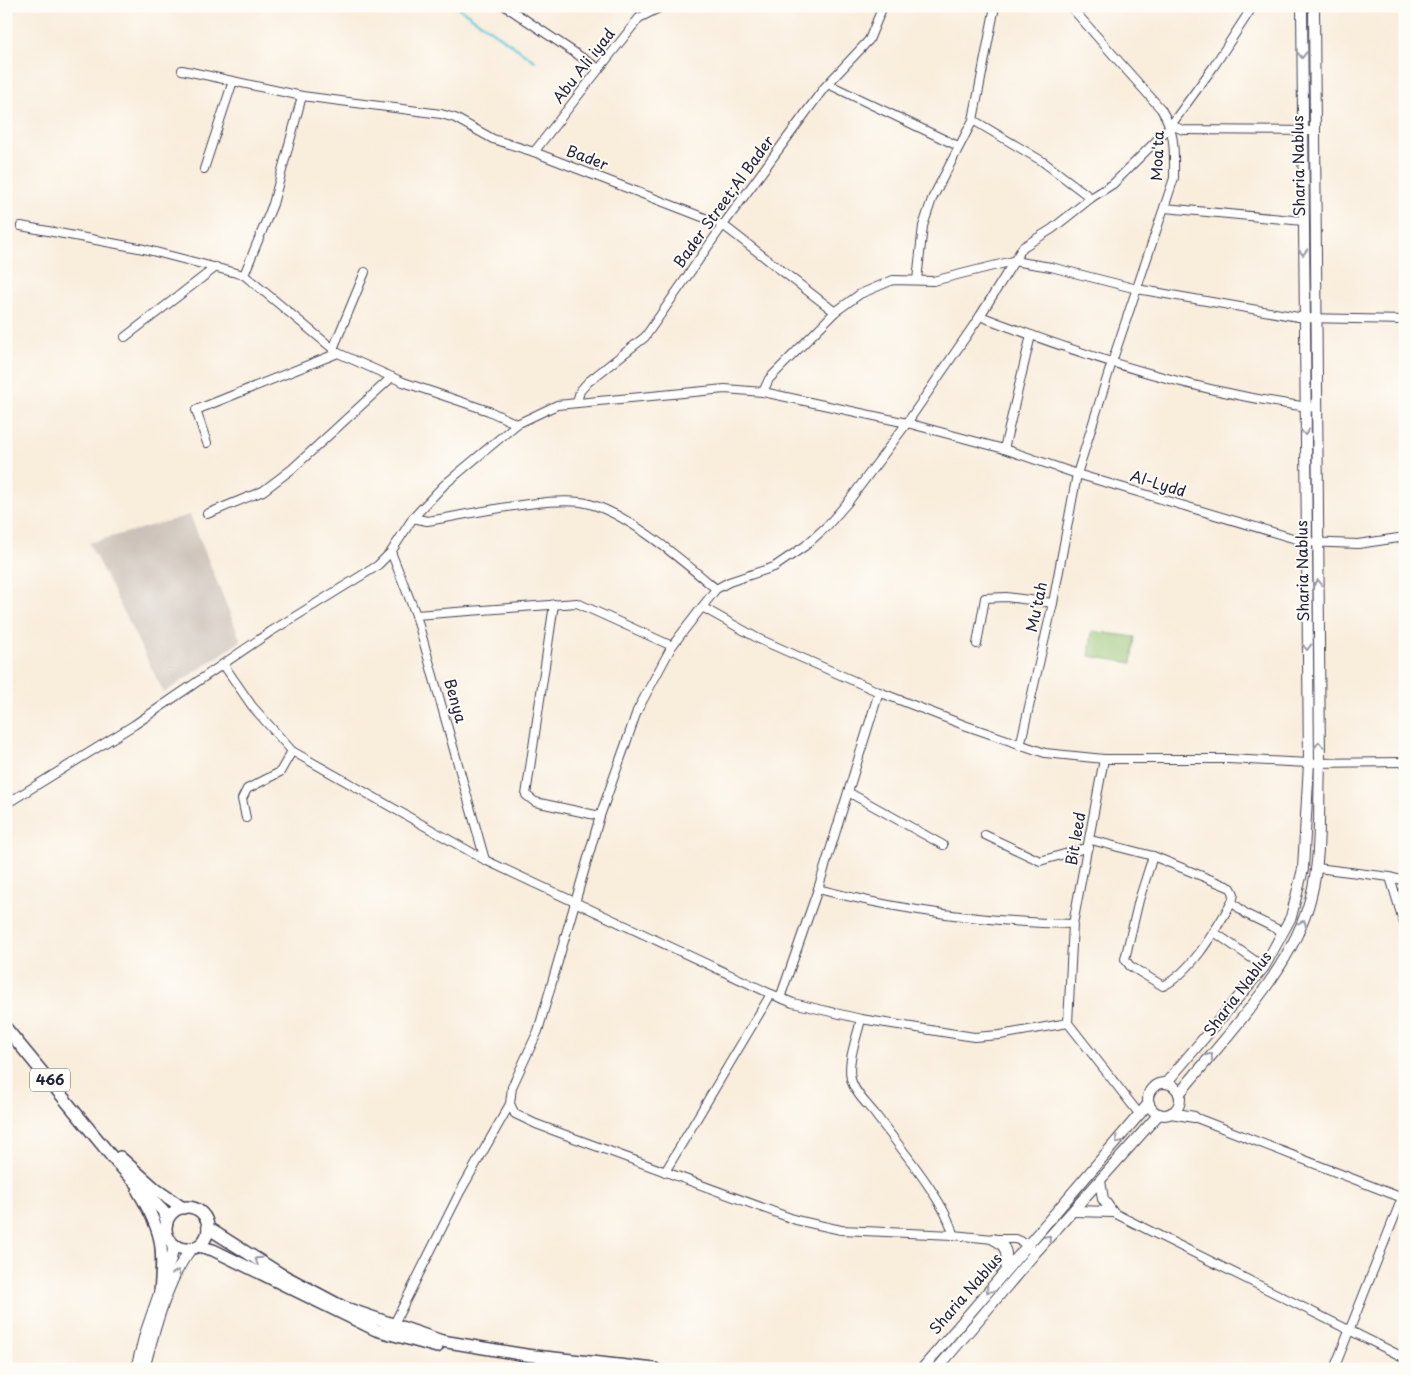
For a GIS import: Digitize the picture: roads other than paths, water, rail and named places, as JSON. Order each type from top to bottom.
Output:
[{"type":"main road","name":"Sharia Nablus","points":[[1166,1083],[1264,966],[1291,917],[1303,869],[1314,763],[1317,543],[1316,318],[1302,6]]},
{"type":"main road","name":"Sharia Nablus","points":[[1180,1097],[1270,981],[1285,958],[1304,922],[1317,868],[1306,542],[1303,221],[1314,6]]},
{"type":"main road","name":"466","points":[[6,1028],[130,1177],[163,1212],[167,1223],[168,1235],[171,1240]]},
{"type":"main road","points":[[1166,1083],[1174,1086],[1194,1117],[1171,1113],[1159,1114],[1149,1102],[1152,1088],[1166,1083]]},
{"type":"main road","points":[[1171,1113],[1177,1108],[1180,1097]]},
{"type":"main road","name":"Sharia Nablus","points":[[936,1369],[1149,1102]]},
{"type":"main road","name":"Sharia Nablus","points":[[922,1369],[1006,1269],[1031,1250],[1072,1210],[1159,1114]]},
{"type":"main road","name":"466","points":[[93,1133],[157,1190],[183,1208],[199,1210],[207,1221],[208,1228]]},
{"type":"main road","points":[[130,1177],[160,1231],[163,1248],[160,1293]]},
{"type":"main road","points":[[1100,1181],[1104,1199],[1112,1212]]},
{"type":"main road","points":[[167,1223],[174,1212],[183,1208]]},
{"type":"main road","points":[[1072,1210],[1112,1212]]},
{"type":"main road","points":[[144,1369],[152,1337],[182,1260],[206,1238],[208,1228],[279,1273],[343,1306],[391,1329],[443,1349],[529,1363],[608,1369]]},
{"type":"main road","points":[[993,1239],[1004,1247],[1007,1254],[1006,1269]]},
{"type":"main road","points":[[171,1240],[181,1247],[196,1246],[213,1250],[376,1330],[391,1329],[442,1341],[516,1354],[655,1369]]},
{"type":"main road","points":[[136,1369],[144,1334],[160,1293],[173,1250],[171,1240]]},
{"type":"street","points":[[505,6],[599,68]]},
{"type":"street","name":"Abu Ali iyad","points":[[534,152],[640,18],[663,6]]},
{"type":"street","name":"Bader Street;Al Bader","points":[[578,402],[580,391],[588,382],[645,337],[722,225],[828,84],[868,40],[883,6]]},
{"type":"street","points":[[917,280],[923,226],[932,199],[973,120],[995,6]]},
{"type":"street","points":[[1070,6],[1160,109],[1171,125]]},
{"type":"street","points":[[391,1329],[460,1192],[510,1104],[512,1087],[538,1031],[600,816],[637,710],[672,646],[716,589],[729,582],[774,567],[805,546],[848,502],[980,316],[1023,247],[1052,229],[1091,198],[1113,184],[1171,125],[1214,66],[1253,6]]},
{"type":"street","name":"Bader","points":[[182,70],[302,96],[441,114],[455,118],[493,139],[534,152],[722,225],[834,312]]},
{"type":"street","points":[[204,169],[233,81]]},
{"type":"street","points":[[828,84],[958,146]]},
{"type":"street","points":[[244,275],[273,204],[302,96]]},
{"type":"street","points":[[973,120],[1042,161],[1091,198]]},
{"type":"street","name":"Moa'ta","points":[[1112,362],[1174,178],[1171,125],[1183,130],[1308,131]]},
{"type":"street","points":[[1165,208],[1303,221]]},
{"type":"street","points":[[21,226],[144,250],[244,275],[336,351],[392,378],[489,412],[517,424]]},
{"type":"street","points":[[763,392],[770,379],[834,312],[860,294],[893,280],[933,281],[1013,261],[1051,267],[1137,288],[1304,318],[1405,320]]},
{"type":"street","points":[[125,337],[216,267]]},
{"type":"street","points":[[207,443],[196,410],[336,351],[365,272]]},
{"type":"street","points":[[980,316],[1112,362],[1204,387],[1316,408]]},
{"type":"street","points":[[1004,449],[1031,335]]},
{"type":"street","name":"Mu'tah","points":[[1020,746],[1053,602],[1077,474],[1112,362]]},
{"type":"street","points":[[207,514],[263,491],[292,469],[392,378]]},
{"type":"street","name":"Al-Lydd","points":[[6,804],[134,725],[223,664],[376,566],[390,552],[413,518],[444,485],[517,424],[557,405],[725,389],[763,392],[906,422],[1004,449],[1077,474],[1306,542],[1358,544],[1405,538]]},
{"type":"street","points":[[413,518],[427,520],[565,501],[588,503],[615,513],[691,568],[716,589]]},
{"type":"street","name":"Benya","points":[[390,552],[416,615],[485,860]]},
{"type":"street","points":[[977,644],[985,598],[1006,597],[1053,602]]},
{"type":"street","points":[[554,604],[526,795],[535,802],[600,816]]},
{"type":"street","points":[[416,615],[554,604],[577,604],[672,646]]},
{"type":"street","points":[[702,607],[758,639],[879,692],[1020,746],[1072,757],[1104,759],[1228,759],[1314,763],[1405,762]]},
{"type":"street","points":[[223,664],[252,706],[292,751],[485,860],[780,998],[861,1019],[974,1037],[1000,1035],[1068,1023],[1140,1115]]},
{"type":"street","points":[[780,998],[818,889],[879,692]]},
{"type":"street","points":[[246,818],[242,798],[247,789],[280,772],[292,751]]},
{"type":"street","name":"Bit leed","points":[[1068,1023],[1073,924],[1090,843],[1104,759]]},
{"type":"street","points":[[848,792],[943,845]]},
{"type":"street","points":[[985,835],[1040,861],[1090,843],[1153,856],[1230,888],[1234,894],[1232,902],[1214,932],[1183,971],[1172,982],[1163,986],[1130,966],[1125,959],[1139,900],[1153,856]]},
{"type":"street","points":[[1317,868],[1390,877],[1405,881]]},
{"type":"street","points":[[1390,877],[1405,927]]},
{"type":"street","points":[[818,889],[864,901],[947,916],[1073,924]]},
{"type":"street","points":[[1232,902],[1246,914],[1283,932]]},
{"type":"street","points":[[1214,932],[1264,966]]},
{"type":"street","points":[[665,1172],[771,994]]},
{"type":"street","points":[[861,1019],[850,1073],[855,1088],[910,1160],[947,1216],[953,1235]]},
{"type":"street","points":[[510,1104],[515,1114],[536,1124],[796,1220],[828,1228],[885,1233],[1015,1239],[1031,1250]]},
{"type":"street","points":[[1194,1117],[1403,1199],[1334,1369]]},
{"type":"street","points":[[1112,1212],[1405,1358]]},
{"type":"waterway","points":[[456,6],[535,61]]}]
